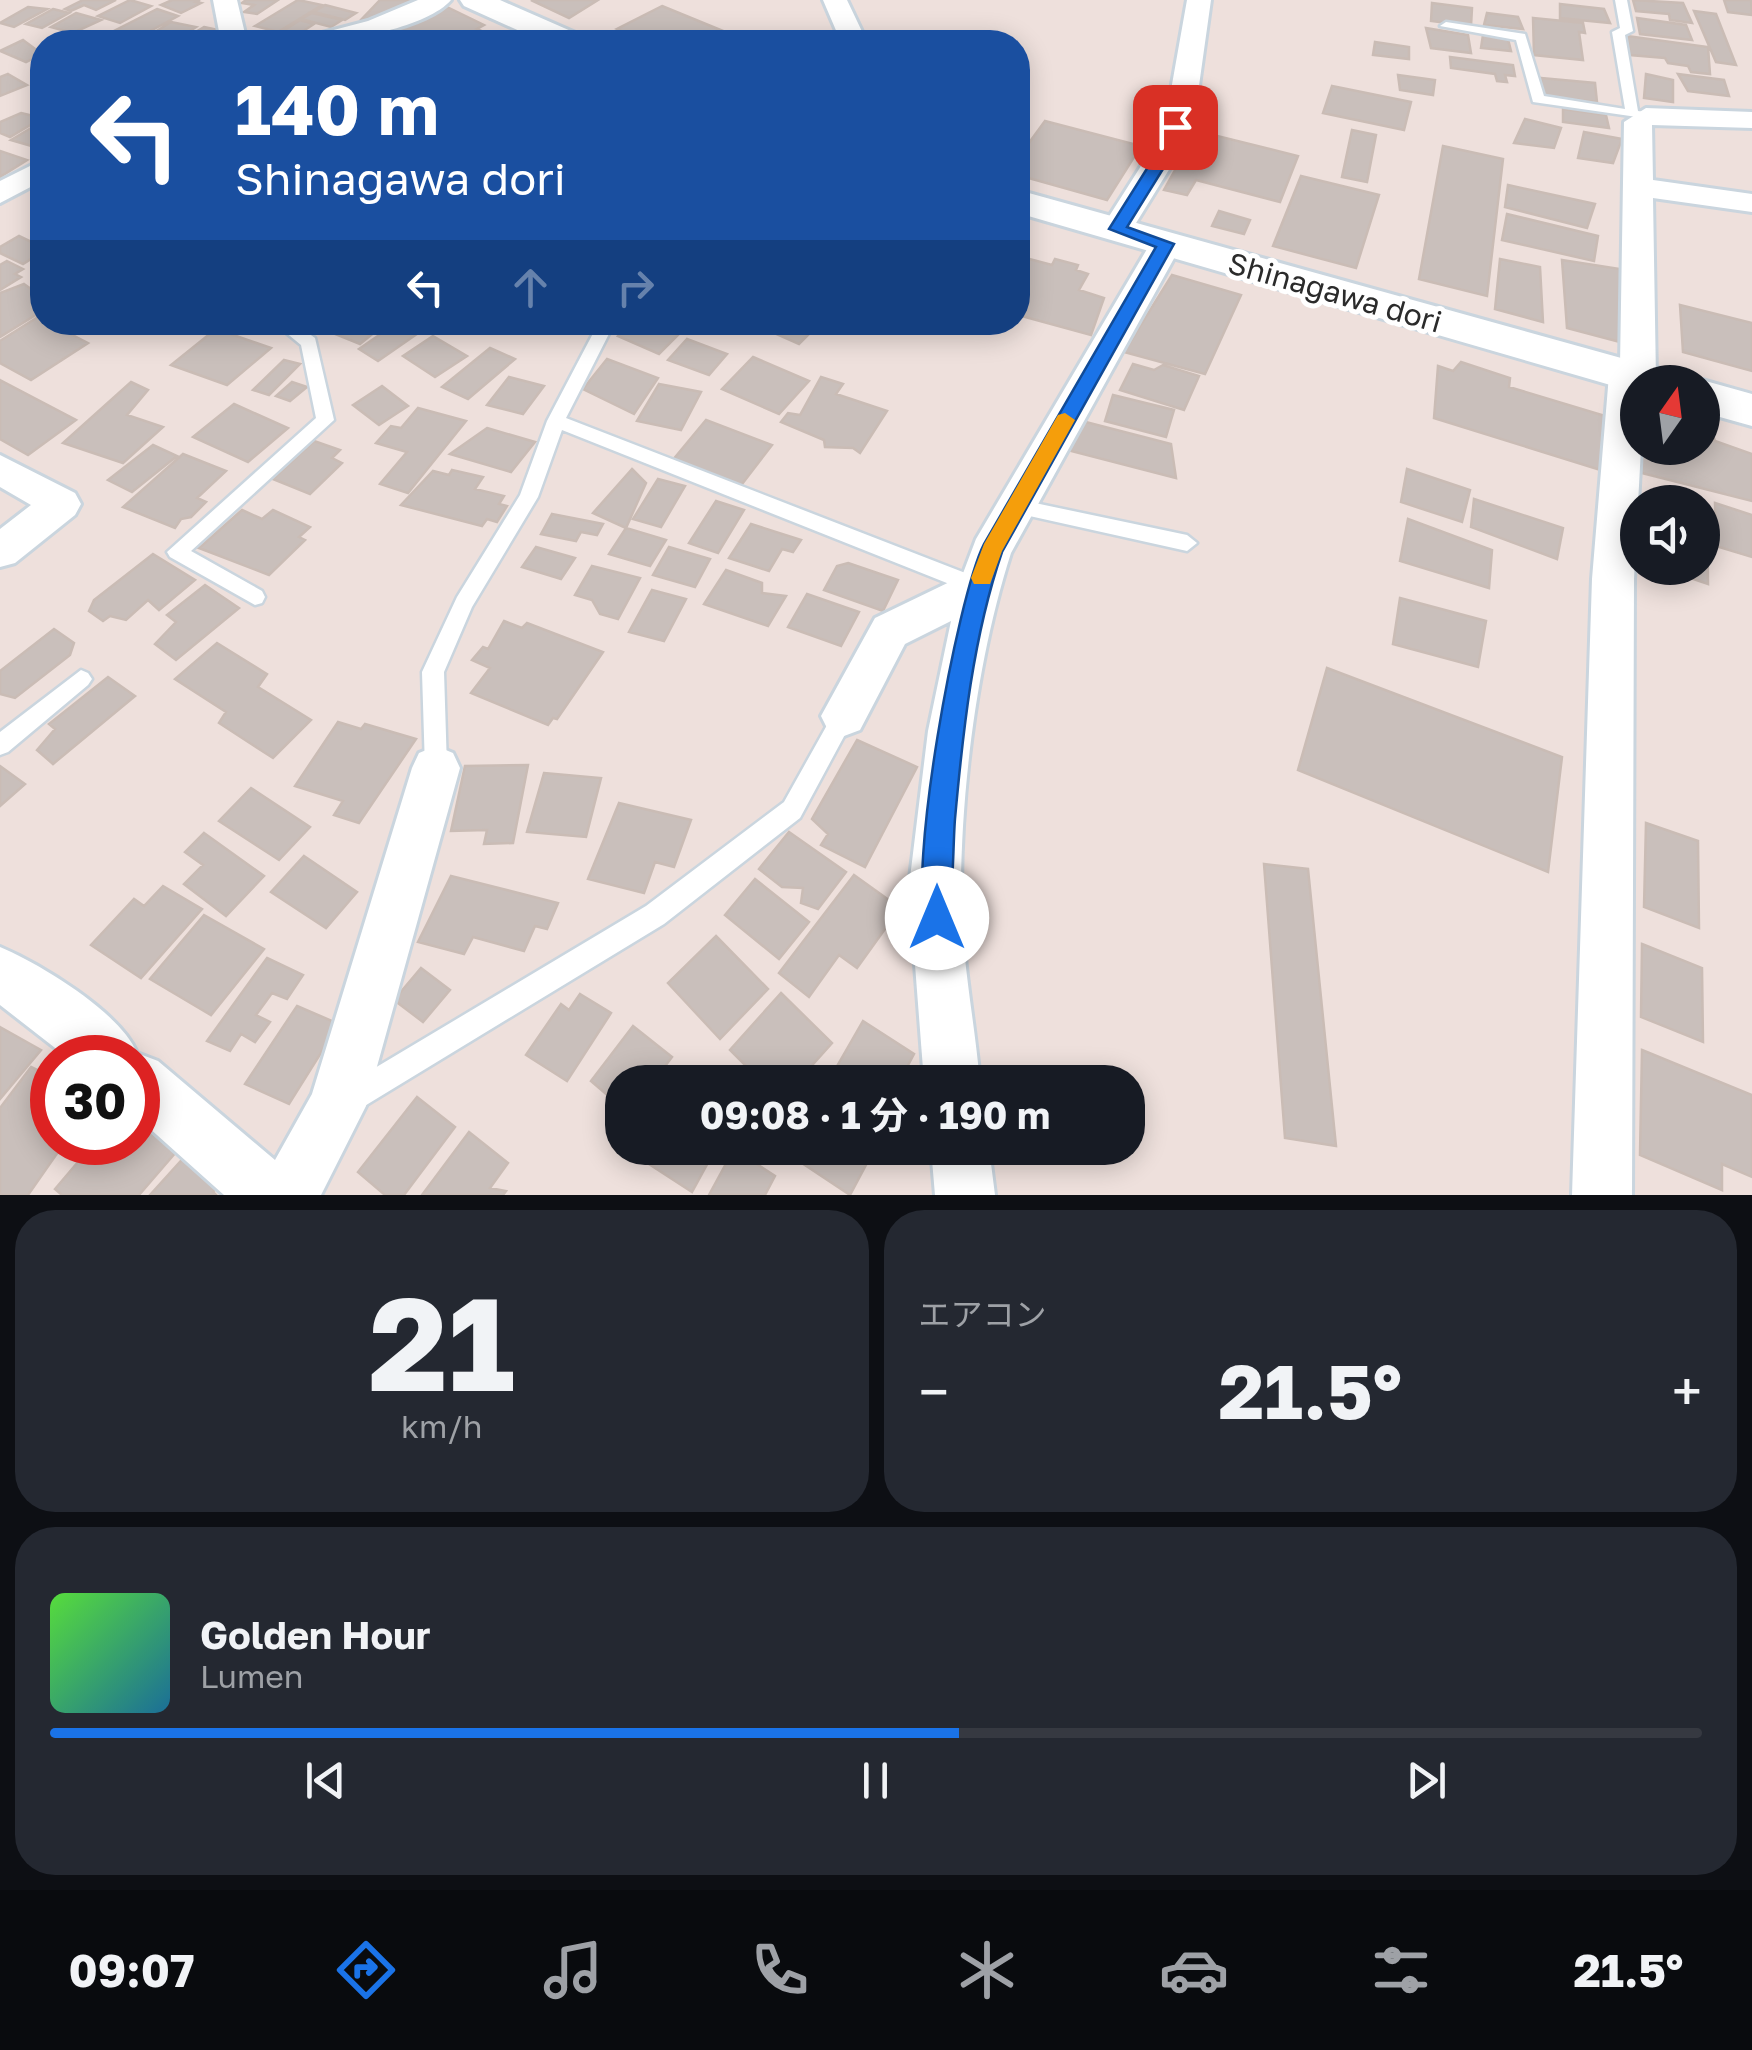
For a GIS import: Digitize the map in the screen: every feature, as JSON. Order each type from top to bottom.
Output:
[{"type":"street","points":[[225,0],[231,30]]},
{"type":"street","points":[[362,30],[439,0]]},
{"type":"street","points":[[476,0],[542,30]]},
{"type":"street","points":[[834,0],[848,30]]},
{"type":"street","points":[[1117,229],[1168,148],[1182,107],[1199,0]]},
{"type":"street","points":[[1639,365],[1639,114],[1752,120]]},
{"type":"street","points":[[0,194],[30,178]]},
{"type":"street","points":[[1640,187],[1752,203]]},
{"type":"street","name":"Shinagawa dori","points":[[1030,204],[1620,374]]},
{"type":"street","points":[[951,1065],[935,886],[950,730],[979,587],[992,550],[1166,244]]},
{"type":"street","points":[[1720,401],[1752,410]]},
{"type":"street","points":[[1608,1192],[1613,580],[1628,465]]},
{"type":"street","points":[[0,469],[61,504],[0,551]]},
{"type":"street","points":[[844,716],[890,631],[979,587]]},
{"type":"street","points":[[289,1195],[337,1106],[436,768]]},
{"type":"street","points":[[0,974],[56,1010],[85,1035]]},
{"type":"street","points":[[160,1099],[270,1195]]},
{"type":"street","points":[[962,1165],[965,1195]]},
{"type":"lane","points":[[1446,26],[1521,37],[1538,99],[1639,114],[1618,32],[1627,31],[1620,0]]},
{"type":"lane","points":[[255,597],[177,552],[325,420],[309,342],[299,335]]},
{"type":"lane","points":[[436,768],[433,672],[464,603],[530,498],[556,422],[601,335]]},
{"type":"lane","points":[[556,422],[979,587]]},
{"type":"lane","points":[[1016,506],[1187,542]]},
{"type":"lane","points":[[0,745],[80,679]]},
{"type":"lane","points":[[337,1106],[655,915],[792,810],[844,716]]},
{"type":"building","points":[[83,0],[116,0],[96,10],[84,5],[71,11],[65,9]]},
{"type":"building","points":[[130,0],[151,6],[120,23],[98,16]]},
{"type":"building","points":[[172,0],[201,3],[181,13],[161,5]]},
{"type":"building","points":[[278,0],[257,14],[244,12],[254,5],[242,3]]},
{"type":"building","points":[[298,0],[322,5],[281,30],[255,26]]},
{"type":"building","points":[[380,0],[423,0],[365,22],[361,20]]},
{"type":"building","points":[[531,0],[598,0],[569,18]]},
{"type":"building","points":[[1633,0],[1683,3],[1692,23],[1670,20],[1669,14],[1636,11]]},
{"type":"building","points":[[1724,0],[1751,0],[1752,15],[1728,12]]},
{"type":"building","points":[[1432,3],[1472,8],[1471,26],[1431,21]]},
{"type":"building","points":[[1560,4],[1604,9],[1610,23],[1560,18]]},
{"type":"building","points":[[325,5],[356,13],[345,20],[314,12]]},
{"type":"building","points":[[445,6],[484,25],[479,30],[391,30]]},
{"type":"building","points":[[662,6],[721,30],[619,30]]},
{"type":"building","points":[[28,7],[47,9],[14,27],[0,23]]},
{"type":"building","points":[[53,9],[69,13],[42,28],[26,24]]},
{"type":"building","points":[[157,9],[178,16],[152,30],[116,30]]},
{"type":"building","points":[[1694,11],[1716,14],[1736,65],[1716,62]]},
{"type":"building","points":[[76,13],[101,20],[79,30],[51,27]]},
{"type":"building","points":[[312,13],[342,20],[331,27],[301,19]]},
{"type":"building","points":[[1487,13],[1518,17],[1523,29],[1484,25]]},
{"type":"building","points":[[1533,18],[1583,23],[1585,33],[1579,32],[1583,60],[1534,55]]},
{"type":"building","points":[[1637,18],[1686,25],[1692,40],[1640,34]]},
{"type":"building","points":[[300,20],[314,24],[305,30],[285,30]]},
{"type":"building","points":[[171,22],[196,27],[191,30],[158,30]]},
{"type":"building","points":[[1426,28],[1468,35],[1471,53],[1431,48]]},
{"type":"building","points":[[1483,35],[1508,39],[1511,51],[1481,48]]},
{"type":"building","points":[[1627,36],[1708,47],[1710,74],[1691,72],[1688,66],[1668,63],[1665,58],[1630,55]]},
{"type":"building","points":[[23,40],[30,45],[30,60],[26,62],[0,51]]},
{"type":"building","points":[[1375,42],[1409,47],[1409,59],[1373,55]]},
{"type":"building","points":[[1450,57],[1513,65],[1515,76],[1505,75],[1507,82],[1497,81],[1495,74],[1451,68]]},
{"type":"building","points":[[8,74],[27,85],[0,96],[0,77]]},
{"type":"building","points":[[1646,74],[1673,80],[1673,102],[1644,98]]},
{"type":"building","points":[[1678,74],[1724,80],[1729,96],[1688,91]]},
{"type":"building","points":[[1398,75],[1435,80],[1433,95],[1400,90]]},
{"type":"building","points":[[1541,78],[1595,83],[1597,102],[1543,96]]},
{"type":"building","points":[[1332,86],[1411,102],[1404,130],[1323,113]]},
{"type":"building","points":[[1563,109],[1606,115],[1609,128],[1563,122]]},
{"type":"building","points":[[21,113],[30,115],[30,125],[10,137],[0,133],[0,122]]},
{"type":"building","points":[[1525,119],[1561,128],[1554,148],[1514,143]]},
{"type":"building","points":[[1045,121],[1141,146],[1107,200],[1030,178],[1030,142]]},
{"type":"building","points":[[30,129],[30,146],[11,140]]},
{"type":"building","points":[[1352,130],[1376,135],[1367,182],[1342,177]]},
{"type":"building","points":[[1197,131],[1298,156],[1280,202],[1196,180],[1187,195],[1164,190]]},
{"type":"building","points":[[1584,132],[1622,139],[1613,163],[1578,158]]},
{"type":"building","points":[[1443,146],[1503,159],[1487,296],[1419,279]]},
{"type":"building","points":[[0,151],[27,160],[0,177]]},
{"type":"building","points":[[1301,176],[1379,195],[1356,268],[1273,246]]},
{"type":"building","points":[[1508,185],[1595,204],[1587,228],[1505,207]]},
{"type":"building","points":[[1219,211],[1250,220],[1244,234],[1212,226]]},
{"type":"building","points":[[1507,214],[1598,236],[1594,261],[1502,240]]},
{"type":"building","points":[[19,236],[30,241],[30,260],[23,264],[0,253],[0,247]]},
{"type":"building","points":[[1030,259],[1052,265],[1055,259],[1078,265],[1076,270],[1088,274],[1079,290],[1104,298],[1091,335],[1030,318]]},
{"type":"building","points":[[1500,259],[1540,267],[1543,322],[1495,309]]},
{"type":"building","points":[[1562,260],[1620,269],[1624,343],[1567,328]]},
{"type":"building","points":[[7,261],[23,269],[15,274],[21,277],[0,290],[0,265]]},
{"type":"building","points":[[1172,275],[1241,295],[1205,374],[1124,352]]},
{"type":"building","points":[[24,284],[30,288],[30,318],[0,337],[0,293]]},
{"type":"building","points":[[1680,305],[1752,323],[1752,371],[1683,352]]},
{"type":"building","points":[[30,322],[30,335],[73,335],[88,343],[31,380],[0,363],[0,341]]},
{"type":"building","points":[[208,335],[233,335],[271,348],[227,385],[171,365]]},
{"type":"building","points":[[338,335],[371,335],[360,344]]},
{"type":"building","points":[[379,335],[415,335],[378,361],[359,349]]},
{"type":"building","points":[[619,335],[678,335],[659,354]]},
{"type":"building","points":[[779,335],[808,335],[799,344]]},
{"type":"building","points":[[433,336],[467,356],[435,377],[403,356]]},
{"type":"building","points":[[687,339],[727,354],[709,375],[668,360]]},
{"type":"building","points":[[490,348],[515,359],[468,399],[442,387]]},
{"type":"building","points":[[753,357],[809,381],[779,414],[722,389]]},
{"type":"building","points":[[607,359],[658,378],[634,414],[583,389]]},
{"type":"building","points":[[284,360],[300,364],[269,395],[253,390]]},
{"type":"building","points":[[1461,362],[1510,378],[1509,387],[1605,416],[1610,473],[1434,418],[1438,366],[1453,371]]},
{"type":"building","points":[[1133,364],[1154,370],[1163,365],[1199,376],[1184,410],[1120,390]]},
{"type":"building","points":[[509,377],[544,386],[523,414],[487,405]]},
{"type":"building","points":[[821,377],[843,384],[836,394],[887,411],[860,453],[853,448],[825,447],[824,440],[781,422],[788,413],[800,415]]},
{"type":"building","points":[[0,380],[76,420],[28,455],[0,439]]},
{"type":"building","points":[[131,382],[148,390],[127,415],[163,427],[123,463],[63,443]]},
{"type":"building","points":[[292,382],[307,387],[290,401],[276,396]]},
{"type":"building","points":[[659,384],[701,392],[681,430],[637,421]]},
{"type":"building","points":[[382,386],[408,406],[379,425],[353,405]]},
{"type":"building","points":[[1113,395],[1174,410],[1166,437],[1105,421]]},
{"type":"building","points":[[234,404],[288,428],[248,462],[193,437]]},
{"type":"building","points":[[418,408],[466,421],[408,493],[380,484],[407,452],[376,443],[391,426],[401,428]]},
{"type":"building","points":[[706,420],[772,445],[739,488],[672,461]]},
{"type":"building","points":[[1078,420],[1171,444],[1176,478],[1067,450]]},
{"type":"building","points":[[487,428],[535,442],[511,472],[450,454]]},
{"type":"building","points":[[314,441],[340,450],[332,458],[342,463],[310,494],[273,479]]},
{"type":"building","points":[[1720,443],[1752,454],[1752,501],[1720,493],[1720,485],[1689,485],[1638,472],[1639,465],[1720,465]]},
{"type":"building","points":[[153,445],[177,456],[132,492],[108,480]]},
{"type":"building","points":[[183,454],[226,471],[197,498],[206,502],[191,517],[181,519],[175,528],[123,507]]},
{"type":"building","points":[[632,469],[646,483],[626,528],[593,513]]},
{"type":"building","points":[[1407,469],[1470,490],[1462,522],[1401,502]]},
{"type":"building","points":[[452,470],[483,477],[475,489],[504,496],[499,504],[507,506],[497,522],[487,519],[482,526],[401,505],[433,471],[449,475]]},
{"type":"building","points":[[658,479],[685,486],[661,527],[633,519]]},
{"type":"building","points":[[1474,499],[1563,528],[1557,559],[1471,527]]},
{"type":"building","points":[[716,501],[744,510],[718,553],[689,543]]},
{"type":"building","points":[[1720,505],[1752,515],[1752,557],[1720,547]]},
{"type":"building","points":[[242,510],[262,519],[273,510],[310,527],[299,537],[305,540],[269,575],[199,548]]},
{"type":"building","points":[[552,514],[603,524],[597,535],[581,532],[576,541],[541,534]]},
{"type":"building","points":[[1408,519],[1492,550],[1489,588],[1400,561]]},
{"type":"building","points":[[751,524],[801,540],[793,552],[782,549],[769,571],[729,558]]},
{"type":"building","points":[[626,528],[666,540],[650,566],[609,554]]},
{"type":"building","points":[[536,547],[575,558],[561,579],[522,567]]},
{"type":"building","points":[[669,547],[710,559],[695,587],[653,575]]},
{"type":"building","points":[[153,554],[195,580],[159,610],[148,600],[126,620],[110,616],[103,621],[89,611],[94,600]]},
{"type":"building","points":[[848,563],[898,580],[883,611],[824,590],[837,566]]},
{"type":"building","points":[[592,566],[640,578],[618,619],[600,614],[592,600],[575,595]]},
{"type":"building","points":[[726,570],[762,583],[762,593],[786,596],[768,626],[704,604]]},
{"type":"building","points":[[205,585],[239,608],[176,660],[155,644],[176,622],[167,615]]},
{"type":"building","points":[[652,590],[686,599],[664,641],[629,632]]},
{"type":"building","points":[[807,594],[859,612],[841,646],[788,627]]},
{"type":"building","points":[[1400,598],[1486,621],[1478,667],[1393,644]]},
{"type":"building","points":[[504,621],[522,628],[527,623],[603,652],[557,719],[553,718],[548,725],[471,693],[490,668],[472,660],[483,647],[488,649]]},
{"type":"building","points":[[54,629],[74,643],[70,655],[15,698],[0,694],[0,671]]},
{"type":"building","points":[[217,643],[267,674],[258,687],[311,720],[273,758],[219,723],[226,712],[175,679]]},
{"type":"building","points":[[1327,668],[1562,757],[1548,872],[1298,770]]},
{"type":"building","points":[[108,677],[135,696],[53,764],[37,750],[55,729],[49,724]]},
{"type":"building","points":[[338,722],[361,729],[365,724],[416,739],[359,823],[334,815],[343,801],[295,786]]},
{"type":"building","points":[[857,740],[917,767],[865,867],[821,845],[828,834],[812,819]]},
{"type":"building","points":[[528,765],[513,843],[484,844],[487,830],[451,831],[465,766]]},
{"type":"building","points":[[0,766],[25,784],[0,806]]},
{"type":"building","points":[[544,773],[601,778],[586,837],[527,832]]},
{"type":"building","points":[[251,788],[310,827],[279,860],[219,821]]},
{"type":"building","points":[[619,803],[691,820],[674,867],[655,862],[644,893],[588,879]]},
{"type":"building","points":[[1646,823],[1698,841],[1699,928],[1644,907]]},
{"type":"building","points":[[789,832],[846,872],[818,909],[801,903],[803,888],[782,887],[759,869]]},
{"type":"building","points":[[204,833],[264,876],[226,916],[184,884],[203,865],[185,852]]},
{"type":"building","points":[[304,856],[357,892],[326,928],[271,892]]},
{"type":"building","points":[[1264,864],[1308,869],[1336,1146],[1285,1138]]},
{"type":"building","points":[[854,875],[900,908],[857,968],[839,955],[809,997],[779,973]]},
{"type":"building","points":[[451,876],[558,903],[547,929],[535,926],[524,951],[473,937],[464,954],[418,942]]},
{"type":"building","points":[[755,879],[809,922],[779,959],[725,915]]},
{"type":"building","points":[[163,886],[202,909],[141,978],[91,945],[134,899],[144,906]]},
{"type":"building","points":[[204,915],[264,949],[211,1015],[150,979]]},
{"type":"building","points":[[716,936],[768,989],[720,1039],[668,983]]},
{"type":"building","points":[[1642,944],[1702,968],[1703,1042],[1641,1017]]},
{"type":"building","points":[[267,958],[303,975],[287,999],[272,993],[256,1015],[270,1022],[255,1042],[241,1034],[230,1051],[207,1041]]},
{"type":"building","points":[[421,968],[450,990],[423,1022],[394,1000]]},
{"type":"building","points":[[781,993],[832,1043],[812,1065],[745,1065],[730,1050]]},
{"type":"building","points":[[580,994],[611,1013],[567,1081],[526,1055],[561,1004],[569,1010]]},
{"type":"building","points":[[297,1006],[339,1024],[289,1104],[245,1084]]},
{"type":"building","points":[[863,1021],[914,1054],[908,1065],[838,1065]]},
{"type":"building","points":[[633,1026],[672,1057],[666,1065],[605,1065],[605,1093],[591,1081]]},
{"type":"building","points":[[0,1027],[30,1044],[30,1063],[0,1099]]},
{"type":"building","points":[[1642,1050],[1752,1095],[1752,1177],[1722,1164],[1722,1190],[1640,1155]]},
{"type":"building","points":[[30,1068],[30,1165],[49,1165],[28,1195],[0,1195],[0,1108]]},
{"type":"building","points":[[417,1097],[455,1127],[404,1195],[385,1195],[358,1172]]},
{"type":"building","points":[[469,1132],[508,1163],[490,1188],[506,1191],[503,1195],[422,1195]]},
{"type":"building","points":[[160,1137],[177,1151],[139,1195],[62,1195],[55,1189],[75,1165],[160,1165]]},
{"type":"building","points":[[188,1153],[221,1183],[213,1192],[216,1195],[150,1195]]},
{"type":"building","points":[[651,1165],[707,1165],[692,1192]]},
{"type":"building","points":[[725,1165],[758,1165],[775,1176],[765,1195],[709,1195]]},
{"type":"building","points":[[805,1165],[866,1165],[850,1195]]},
{"type":"slow traffic","points":[[982,578],[992,550],[1065,420]]},
{"type":"route","points":[[937,918],[935,886],[950,730],[979,587],[992,550],[1166,244],[1117,229],[1168,148],[1175,127]]}]
